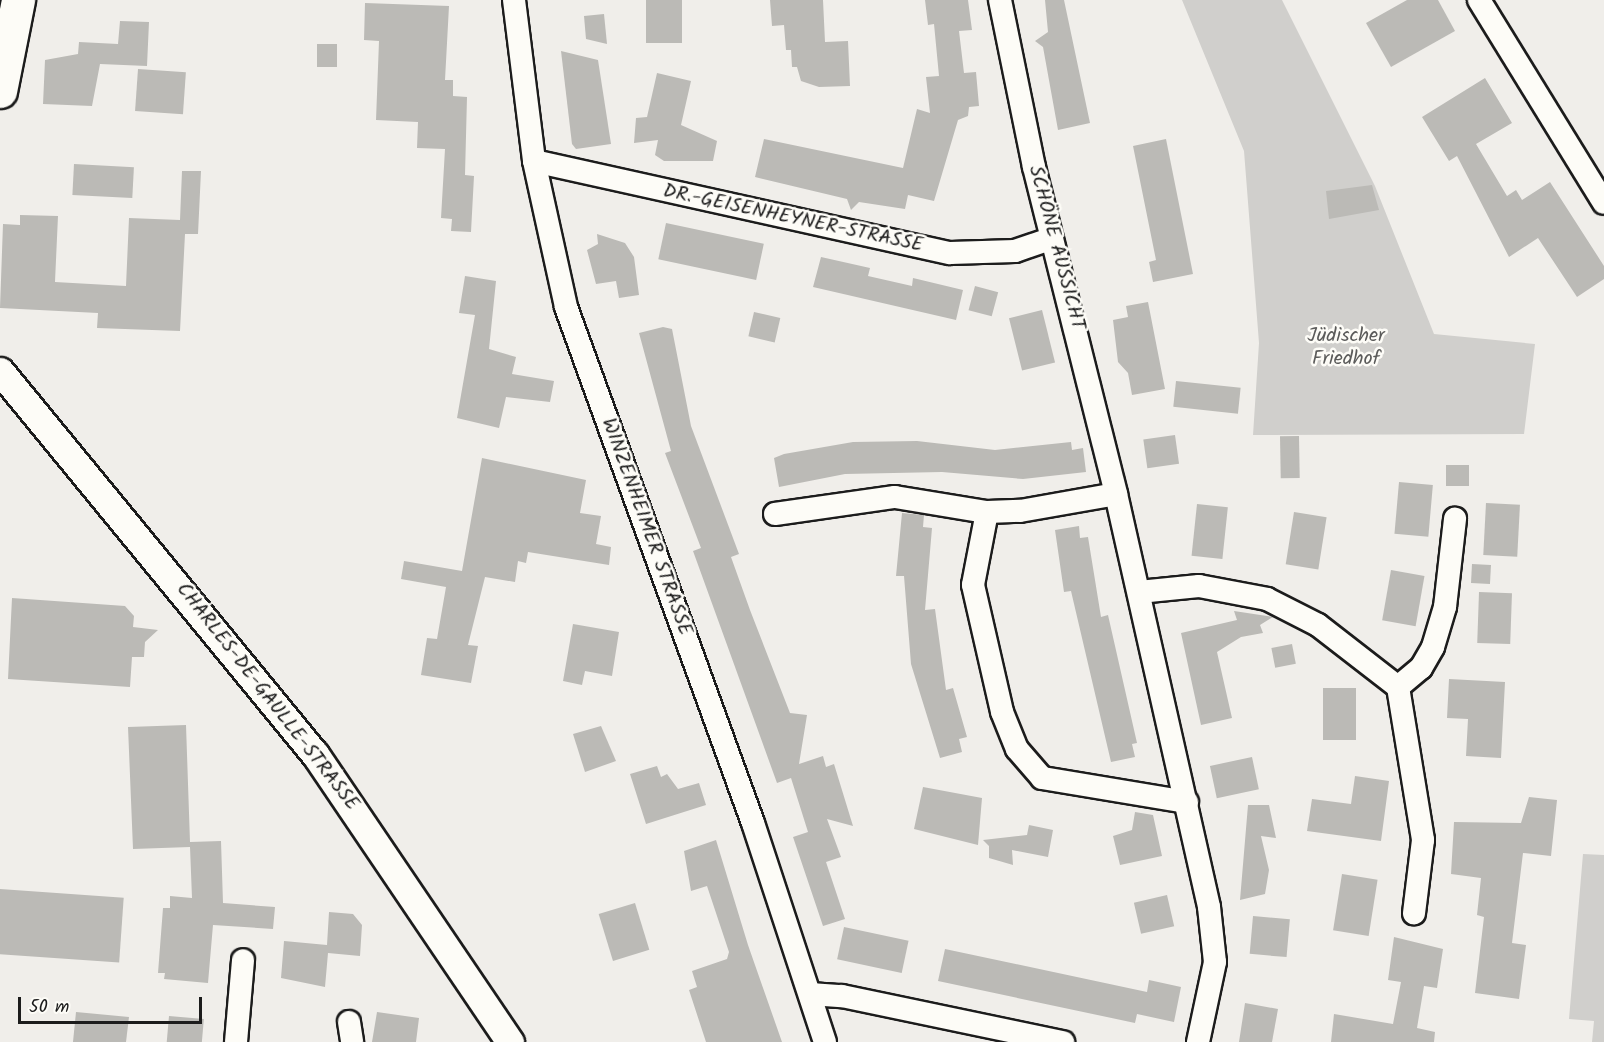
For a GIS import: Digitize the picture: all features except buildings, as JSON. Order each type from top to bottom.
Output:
[{"type":"main road","points":[[0,91],[18,0]]},
{"type":"street","name":"WINZENHEIMER STRASSE","points":[[513,0],[534,161],[566,307],[810,994],[825,1042]]},
{"type":"street","name":"SCHÖNE AUSSICHT","points":[[1000,0],[1052,238],[1139,592],[1187,802],[1214,936],[1215,962],[1198,1042]]},
{"type":"street","points":[[1479,0],[1604,203]]},
{"type":"street","name":"DR.-GEISENHEYNER-STRASSE","points":[[534,161],[950,253],[1015,251],[1052,238]]},
{"type":"street","name":"CHARLES-DE-GAULLE-STRASSE","points":[[0,370],[308,744],[510,1042]]},
{"type":"street","points":[[775,514],[895,497],[987,512],[1116,494]]},
{"type":"street","points":[[987,512],[973,585],[1002,712],[1017,749],[1042,778],[1187,802]]},
{"type":"street","points":[[1398,687],[1421,668],[1433,647],[1445,607],[1455,519]]},
{"type":"street","points":[[1139,592],[1199,586],[1267,599],[1318,625],[1398,687],[1423,840],[1414,913]]},
{"type":"street","points":[[236,1042],[243,960]]},
{"type":"street","points":[[810,994],[842,996],[1063,1042]]},
{"type":"green space","name":"Jüdischer Friedhof","points":[[1182,0],[1282,0],[1375,186],[1434,334],[1535,344],[1524,434],[1253,435],[1259,343],[1244,151]]},
{"type":"green space","points":[[1583,854],[1604,855],[1604,1042],[1592,1042],[1594,1021],[1569,1019]]}]
